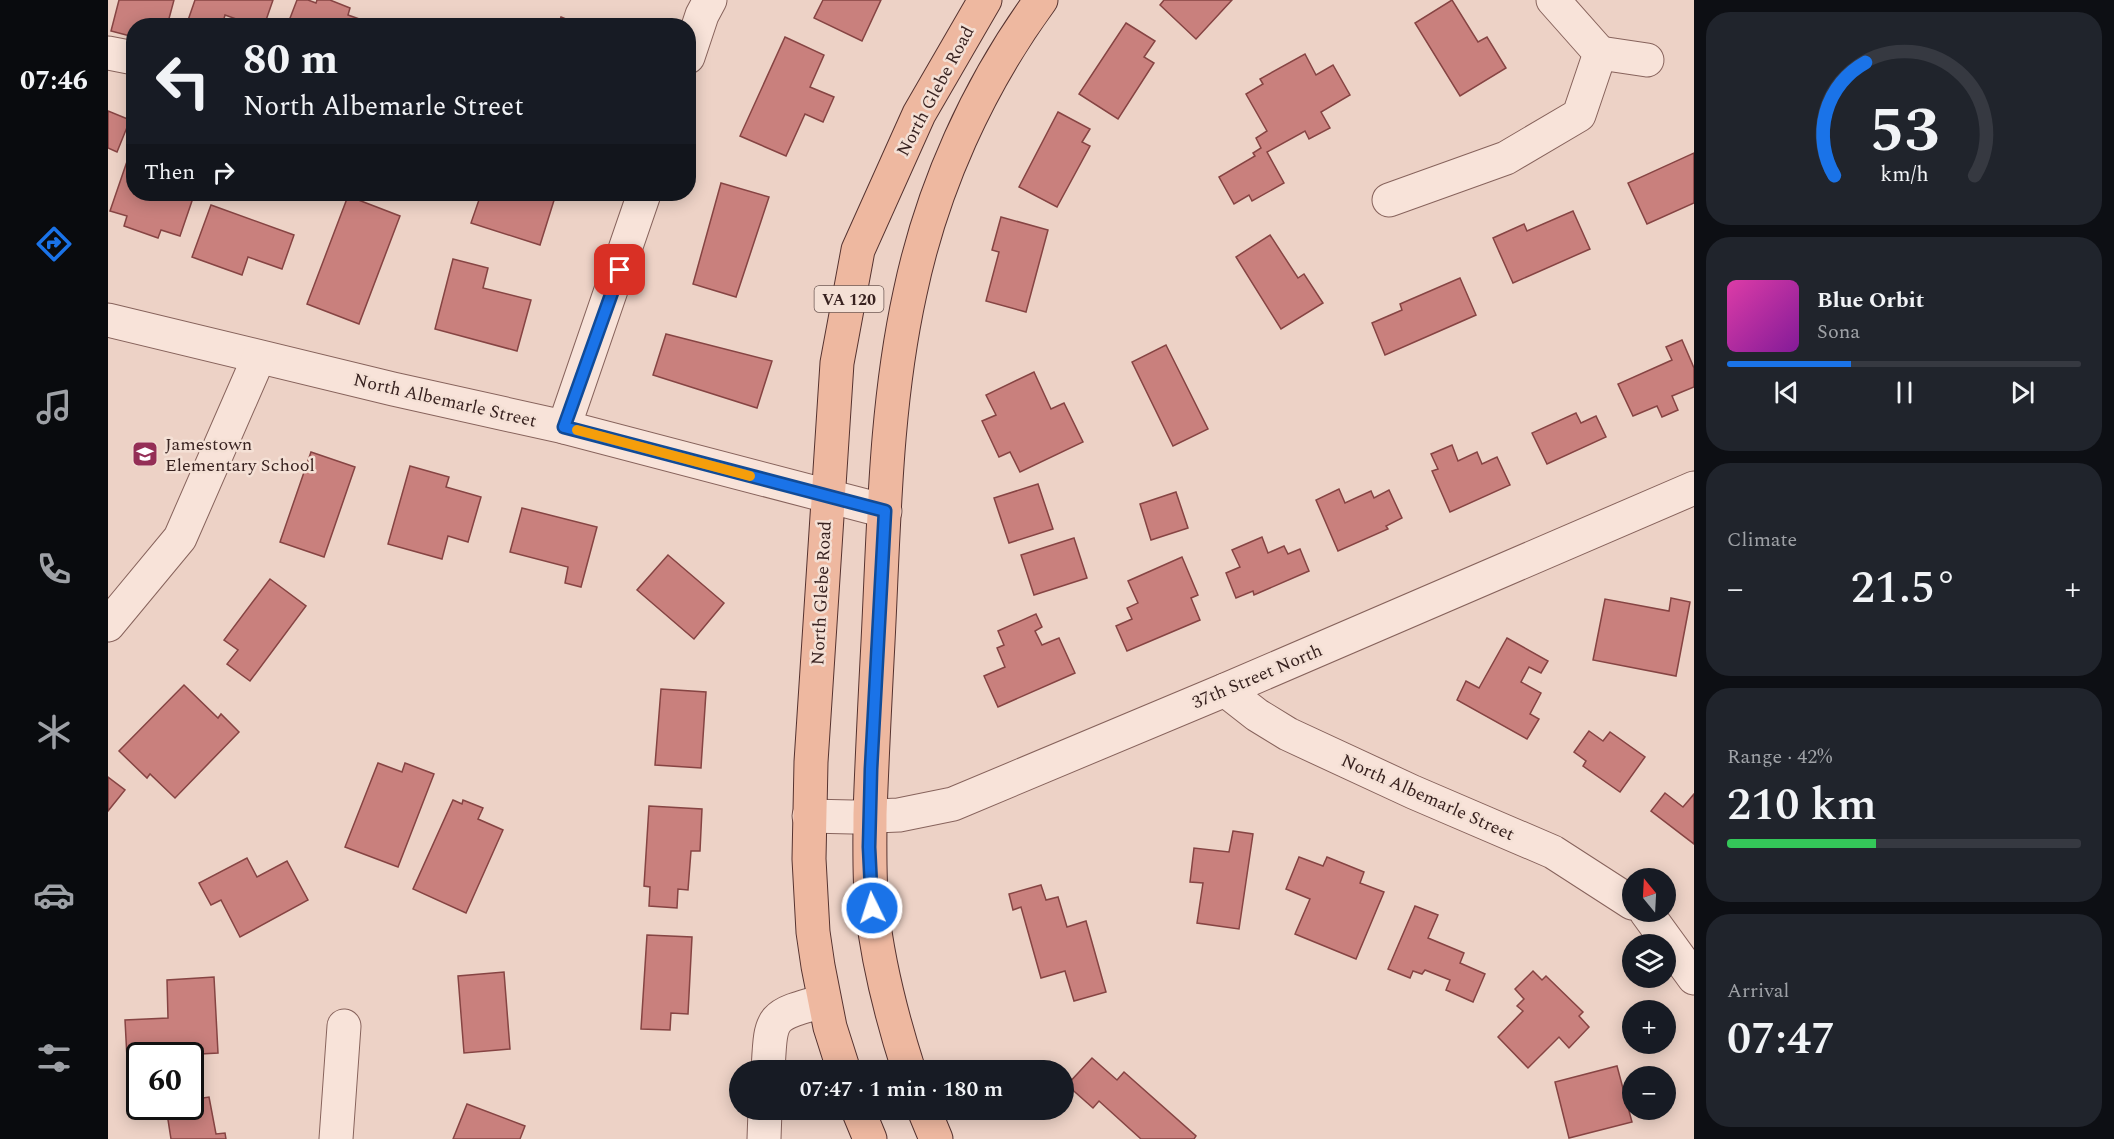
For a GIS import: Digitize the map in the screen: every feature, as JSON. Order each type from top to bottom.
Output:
[{"type":"main road","name":"North Glebe Road","points":[[841,1060],[824,1001],[813,932],[809,816],[827,495],[837,363],[858,250],[919,114],[985,0]]},
{"type":"main road","name":"VA 120","points":[[906,1060],[888,998],[876,939],[869,875],[885,511],[895,383],[910,292],[943,182],[992,75],[1041,0]]},
{"type":"main road","points":[[862,1120],[870,1139]]},
{"type":"main road","points":[[928,1120],[936,1139]]},
{"type":"street","points":[[696,33],[710,0]]},
{"type":"street","points":[[1553,0],[1600,53],[1647,60]]},
{"type":"street","points":[[108,53],[126,56]]},
{"type":"street","points":[[1389,200],[1506,158],[1579,116],[1600,53]]},
{"type":"street","points":[[564,427],[620,270],[642,201]]},
{"type":"street","name":"North Albemarle Street","points":[[108,320],[393,389],[564,427],[885,511]]},
{"type":"street","points":[[108,625],[180,538],[259,357]]},
{"type":"street","name":"37th Street North","points":[[809,816],[870,817],[919,812],[953,804],[1686,501]]},
{"type":"street","name":"North Albemarle Street","points":[[1225,690],[1257,715],[1288,734],[1413,792],[1553,852],[1622,897]]},
{"type":"street","points":[[1653,922],[1694,978]]},
{"type":"street","points":[[769,1060],[771,1031],[778,1017],[792,1010],[824,1001]]},
{"type":"street","points":[[336,1139],[344,1026]]},
{"type":"street","points":[[764,1139],[765,1120]]},
{"type":"building","points":[[119,0],[174,0],[169,18],[126,18],[126,35],[111,31]]},
{"type":"building","points":[[195,0],[273,0],[267,18],[233,18],[225,15],[224,18],[189,18]]},
{"type":"building","points":[[297,0],[316,3],[317,0],[330,0],[350,8],[348,15],[356,18],[290,18]]},
{"type":"building","points":[[823,0],[881,0],[862,41],[814,18]]},
{"type":"building","points":[[1164,0],[1232,0],[1196,39],[1160,5]]},
{"type":"building","points":[[1452,0],[1478,42],[1487,37],[1506,68],[1460,96],[1415,23]]},
{"type":"building","points":[[1126,23],[1155,41],[1144,57],[1154,63],[1118,119],[1079,94]]},
{"type":"building","points":[[785,37],[824,55],[810,87],[834,97],[823,122],[805,114],[786,156],[740,136]]},
{"type":"building","points":[[1305,54],[1316,75],[1333,65],[1350,95],[1321,112],[1330,128],[1309,139],[1305,131],[1267,152],[1284,183],[1252,201],[1249,195],[1234,204],[1219,177],[1255,156],[1253,153],[1261,148],[1256,138],[1267,131],[1246,94],[1263,84],[1260,79]]},
{"type":"building","points":[[108,111],[126,118],[126,130],[117,152],[108,148]]},
{"type":"building","points":[[1058,112],[1090,129],[1082,142],[1090,146],[1057,207],[1019,187]]},
{"type":"building","points":[[1694,153],[1694,203],[1647,224],[1628,183]]},
{"type":"building","points":[[126,164],[126,201],[192,201],[180,236],[161,230],[158,238],[124,226],[127,216],[110,211]]},
{"type":"building","points":[[721,183],[769,197],[736,297],[693,284]]},
{"type":"building","points":[[346,201],[361,201],[400,216],[359,324],[307,304]]},
{"type":"building","points":[[479,201],[554,201],[540,245],[471,223]]},
{"type":"building","points":[[211,205],[294,235],[282,269],[248,257],[242,275],[192,257]]},
{"type":"building","points":[[1573,211],[1590,249],[1513,283],[1493,238],[1524,224],[1527,231]]},
{"type":"building","points":[[1001,217],[1048,230],[1026,312],[986,301],[999,252],[992,250]]},
{"type":"building","points":[[1270,235],[1298,278],[1304,274],[1323,303],[1281,329],[1236,257]]},
{"type":"building","points":[[453,259],[488,268],[483,288],[531,300],[517,351],[435,329]]},
{"type":"building","points":[[1460,278],[1476,315],[1385,355],[1372,323],[1402,310],[1400,304]]},
{"type":"building","points":[[666,334],[772,361],[757,408],[653,375]]},
{"type":"building","points":[[1682,340],[1694,368],[1694,387],[1672,396],[1678,410],[1662,417],[1657,406],[1633,416],[1618,384],[1672,360],[1666,347]]},
{"type":"building","points":[[1166,345],[1208,429],[1173,446],[1132,362]]},
{"type":"building","points":[[1034,372],[1051,409],[1064,403],[1083,442],[1020,472],[1010,452],[999,457],[982,421],[996,415],[986,395]]},
{"type":"building","points":[[1576,413],[1581,423],[1596,416],[1606,437],[1547,464],[1532,433]]},
{"type":"building","points":[[1452,445],[1458,461],[1477,452],[1482,464],[1497,457],[1510,485],[1450,512],[1432,471],[1438,469],[1431,454]]},
{"type":"building","points":[[311,452],[355,467],[324,557],[280,542]]},
{"type":"building","points":[[410,466],[449,477],[446,487],[481,497],[468,542],[448,536],[442,559],[388,544]]},
{"type":"building","points":[[1038,484],[1053,529],[1009,543],[994,498]]},
{"type":"building","points":[[1339,489],[1345,503],[1371,491],[1374,498],[1389,490],[1402,518],[1386,526],[1388,529],[1338,551],[1316,500]]},
{"type":"building","points":[[1176,492],[1188,528],[1151,540],[1140,504]]},
{"type":"building","points":[[522,508],[597,527],[581,587],[565,583],[568,567],[510,552]]},
{"type":"building","points":[[1262,537],[1268,553],[1284,546],[1288,554],[1300,549],[1309,571],[1254,595],[1253,591],[1236,598],[1226,573],[1240,567],[1232,550]]},
{"type":"building","points":[[1074,538],[1087,578],[1034,595],[1021,555]]},
{"type":"building","points":[[668,555],[724,603],[694,639],[637,590]]},
{"type":"building","points":[[1182,557],[1198,595],[1191,598],[1200,620],[1127,651],[1116,626],[1132,619],[1127,608],[1138,603],[1128,581]]},
{"type":"building","points":[[270,579],[306,606],[250,681],[227,664],[238,650],[224,640]]},
{"type":"building","points":[[1671,598],[1690,602],[1676,676],[1593,660],[1605,599],[1669,611]]},
{"type":"building","points":[[1036,614],[1042,627],[1035,631],[1042,645],[1059,638],[1075,673],[998,707],[984,676],[1005,667],[997,648],[1004,645],[998,631]]},
{"type":"building","points":[[1507,638],[1548,661],[1541,673],[1529,667],[1521,682],[1541,693],[1530,714],[1539,719],[1527,739],[1457,700],[1466,681],[1479,688]]},
{"type":"building","points":[[184,685],[218,718],[221,714],[239,732],[175,798],[150,774],[147,778],[119,751]]},
{"type":"building","points":[[661,689],[706,692],[701,768],[655,765]]},
{"type":"building","points":[[1589,731],[1603,741],[1610,732],[1645,757],[1620,792],[1583,766],[1586,761],[1574,752]]},
{"type":"building","points":[[378,763],[402,772],[405,763],[434,774],[398,867],[345,847]]},
{"type":"building","points":[[108,777],[125,790],[108,811]]},
{"type":"building","points":[[1665,793],[1683,807],[1694,794],[1694,844],[1651,811]]},
{"type":"building","points":[[453,800],[462,804],[463,800],[483,808],[478,819],[503,830],[466,913],[413,889]]},
{"type":"building","points":[[649,806],[702,809],[700,851],[691,851],[688,890],[678,889],[677,908],[649,906],[650,887],[644,886]]},
{"type":"building","points":[[1233,831],[1253,834],[1239,929],[1197,923],[1203,883],[1190,882],[1194,848],[1229,852]]},
{"type":"building","points":[[1299,857],[1323,866],[1327,857],[1364,872],[1360,883],[1384,892],[1356,959],[1295,934],[1310,899],[1286,889]]},
{"type":"building","points":[[247,858],[257,877],[287,861],[308,900],[240,937],[221,900],[211,905],[199,883]]},
{"type":"building","points":[[1041,885],[1046,900],[1058,897],[1067,927],[1086,921],[1106,992],[1074,1001],[1065,971],[1041,978],[1021,907],[1013,910],[1009,894]]},
{"type":"building","points":[[1415,906],[1438,915],[1428,938],[1464,953],[1460,963],[1485,974],[1473,1002],[1446,990],[1450,980],[1425,970],[1422,974],[1413,971],[1410,978],[1388,969]]},
{"type":"building","points":[[647,935],[692,937],[688,1014],[671,1013],[670,1030],[641,1029]]},
{"type":"building","points":[[1533,971],[1542,980],[1546,976],[1583,1012],[1579,1016],[1589,1027],[1569,1048],[1559,1037],[1528,1068],[1498,1037],[1523,1011],[1517,1006],[1524,999],[1515,989]]},
{"type":"building","points":[[504,972],[510,1049],[464,1053],[458,976]]},
{"type":"building","points":[[214,977],[218,1053],[204,1054],[204,1042],[126,1042],[125,1020],[168,1018],[167,980]]},
{"type":"building","points":[[1092,1058],[1117,1080],[1124,1072],[1196,1136],[1194,1139],[1141,1139],[1099,1101],[1093,1108],[1074,1091],[1074,1077]]},
{"type":"building","points":[[1617,1066],[1622,1085],[1622,1120],[1631,1120],[1632,1122],[1569,1138],[1555,1082]]},
{"type":"building","points":[[209,1097],[216,1134],[225,1133],[226,1139],[171,1139],[168,1120],[204,1120],[204,1098]]},
{"type":"building","points":[[467,1104],[525,1126],[520,1139],[453,1139]]},
{"type":"slow traffic","points":[[577,430],[750,476]]},
{"type":"place","name":"Jamestown Elementary School","points":[[145,454]]},
{"type":"route","points":[[620,270],[564,427],[885,511],[871,769],[869,875],[872,908]]}]
